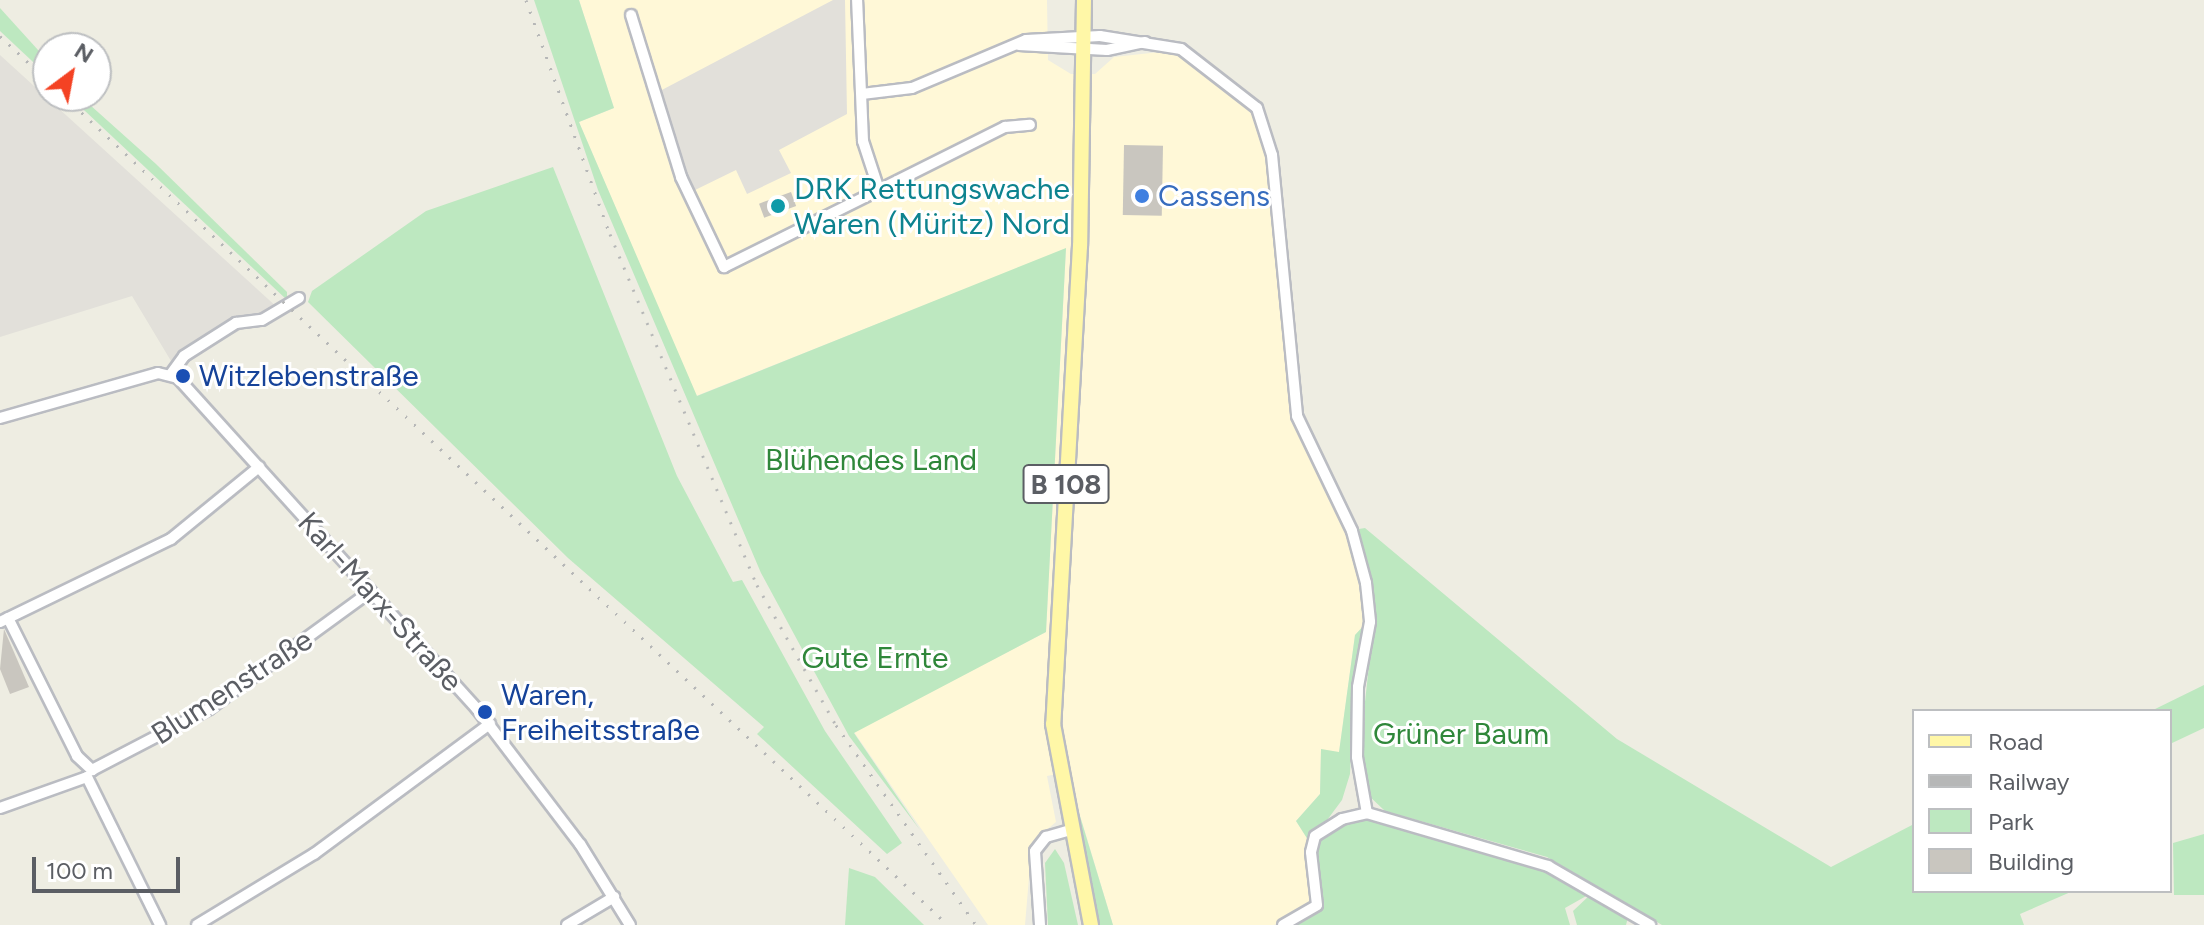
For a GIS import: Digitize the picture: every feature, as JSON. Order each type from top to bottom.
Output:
[{"type":"main road","name":"B 108","points":[[1084,0],[1082,155],[1053,702],[1065,831],[1091,925]]},
{"type":"street","points":[[857,0],[863,141],[879,190]]},
{"type":"street","points":[[631,15],[681,177],[724,267],[1005,127],[1030,125]]},
{"type":"street","points":[[862,94],[912,88],[1019,45],[1083,39],[1151,43],[1181,49],[1216,70],[1257,108],[1267,130],[1297,416],[1352,531],[1366,583],[1370,622],[1358,687],[1357,761],[1367,813]]},
{"type":"street","points":[[0,418],[169,373],[184,356],[236,323],[262,320],[299,298]]},
{"type":"street","name":"Karl-Marx-Straße","points":[[169,373],[259,467],[490,724],[614,897],[630,925]]},
{"type":"street","points":[[160,925],[86,772],[4,620],[171,539],[259,467]]},
{"type":"street","name":"Blumenstraße","points":[[0,808],[86,772],[209,709],[371,591]]},
{"type":"street","points":[[197,925],[314,854],[490,724]]},
{"type":"street","points":[[1283,925],[1317,905],[1311,852],[1315,836],[1342,819],[1367,813],[1548,866],[1650,925]]},
{"type":"street","points":[[1040,925],[1035,851],[1065,831]]},
{"type":"street","points":[[567,925],[614,897]]},
{"type":"shaded area","points":[[579,0],[1047,0],[1048,60],[1071,74],[1095,74],[1114,57],[1169,51],[1194,60],[1252,107],[1265,147],[1289,401],[1298,432],[1349,532],[1367,622],[1355,635],[1339,753],[1321,750],[1320,794],[1296,821],[1310,843],[1309,907],[1274,925],[1113,925],[1067,772],[1047,776],[1056,822],[1032,842],[1025,925],[988,925],[854,732],[1046,632],[1066,249],[696,396],[579,122],[614,108]]},
{"type":"shaded area","points":[[833,0],[845,0],[847,114],[779,150],[791,173],[747,194],[736,170],[693,191],[658,92]]},
{"type":"shaded area","points":[[0,55],[32,84],[32,112],[63,112],[279,309],[174,366],[132,296],[0,337]]},
{"type":"green space","name":"Blühendes Land","points":[[534,0],[579,0],[614,108],[579,122],[697,396],[1066,248],[1046,632],[854,733],[920,830],[849,736],[761,573],[598,190]]},
{"type":"green space","points":[[0,8],[32,43],[32,61],[0,31]]},
{"type":"green space","points":[[86,112],[98,112],[156,164],[287,292],[287,300]]},
{"type":"green space","points":[[553,167],[677,476],[733,582],[742,580],[825,731],[902,843],[887,854],[757,734],[764,727],[568,558],[308,302],[312,291],[426,211]]},
{"type":"green space","name":"Grüner Baum","points":[[1365,528],[1617,739],[1831,867],[1912,825],[1912,893],[2068,893],[2020,914],[2024,925],[1662,925],[1547,857],[1385,811],[1367,794],[1359,757],[1374,619],[1359,529]]},
{"type":"green space","points":[[1367,622],[1354,686],[1350,774],[1342,800],[1310,843],[1296,821],[1320,794],[1321,749],[1339,752],[1355,635]]},
{"type":"green space","points":[[2204,685],[2204,728],[2172,743],[2172,709],[2155,709]]},
{"type":"green space","points":[[1076,803],[1113,925],[1096,925]]},
{"type":"green space","points":[[1360,818],[1547,870],[1588,895],[1565,908],[1570,925],[1296,925],[1323,904],[1313,852],[1318,838]]},
{"type":"green space","points":[[2204,834],[2204,895],[2174,895],[2173,843]]},
{"type":"green space","points":[[1055,849],[1064,863],[1078,925],[1048,925],[1045,863]]},
{"type":"green space","points":[[849,868],[875,877],[924,925],[845,925]]},
{"type":"green space","points":[[1591,894],[1628,917],[1626,925],[1577,925],[1573,911]]},
{"type":"building","name":"Cassens","points":[[1124,145],[1163,146],[1162,216],[1123,215]]},
{"type":"building","name":"DRK Rettungswache Waren (Müritz) Nord","points":[[791,192],[796,206],[764,218],[759,204]]},
{"type":"building","points":[[4,629],[29,687],[10,694],[0,669]]},
{"type":"railway","points":[[526,0],[610,234],[757,585],[836,725],[976,925]]},
{"type":"railway","points":[[0,36],[32,66]]},
{"type":"railway","points":[[81,112],[948,925]]},
{"type":"place","name":"Cassens","points":[[1142,196]]},
{"type":"place","name":"DRK Rettungswache Waren (Müritz) Nord","points":[[778,206]]},
{"type":"place","name":"Witzlebenstraße","points":[[183,376]]},
{"type":"place","name":"Waren, Freiheitsstraße","points":[[485,712]]},
{"type":"park label","name":"Gute Ernte","points":[[875,658]]}]
